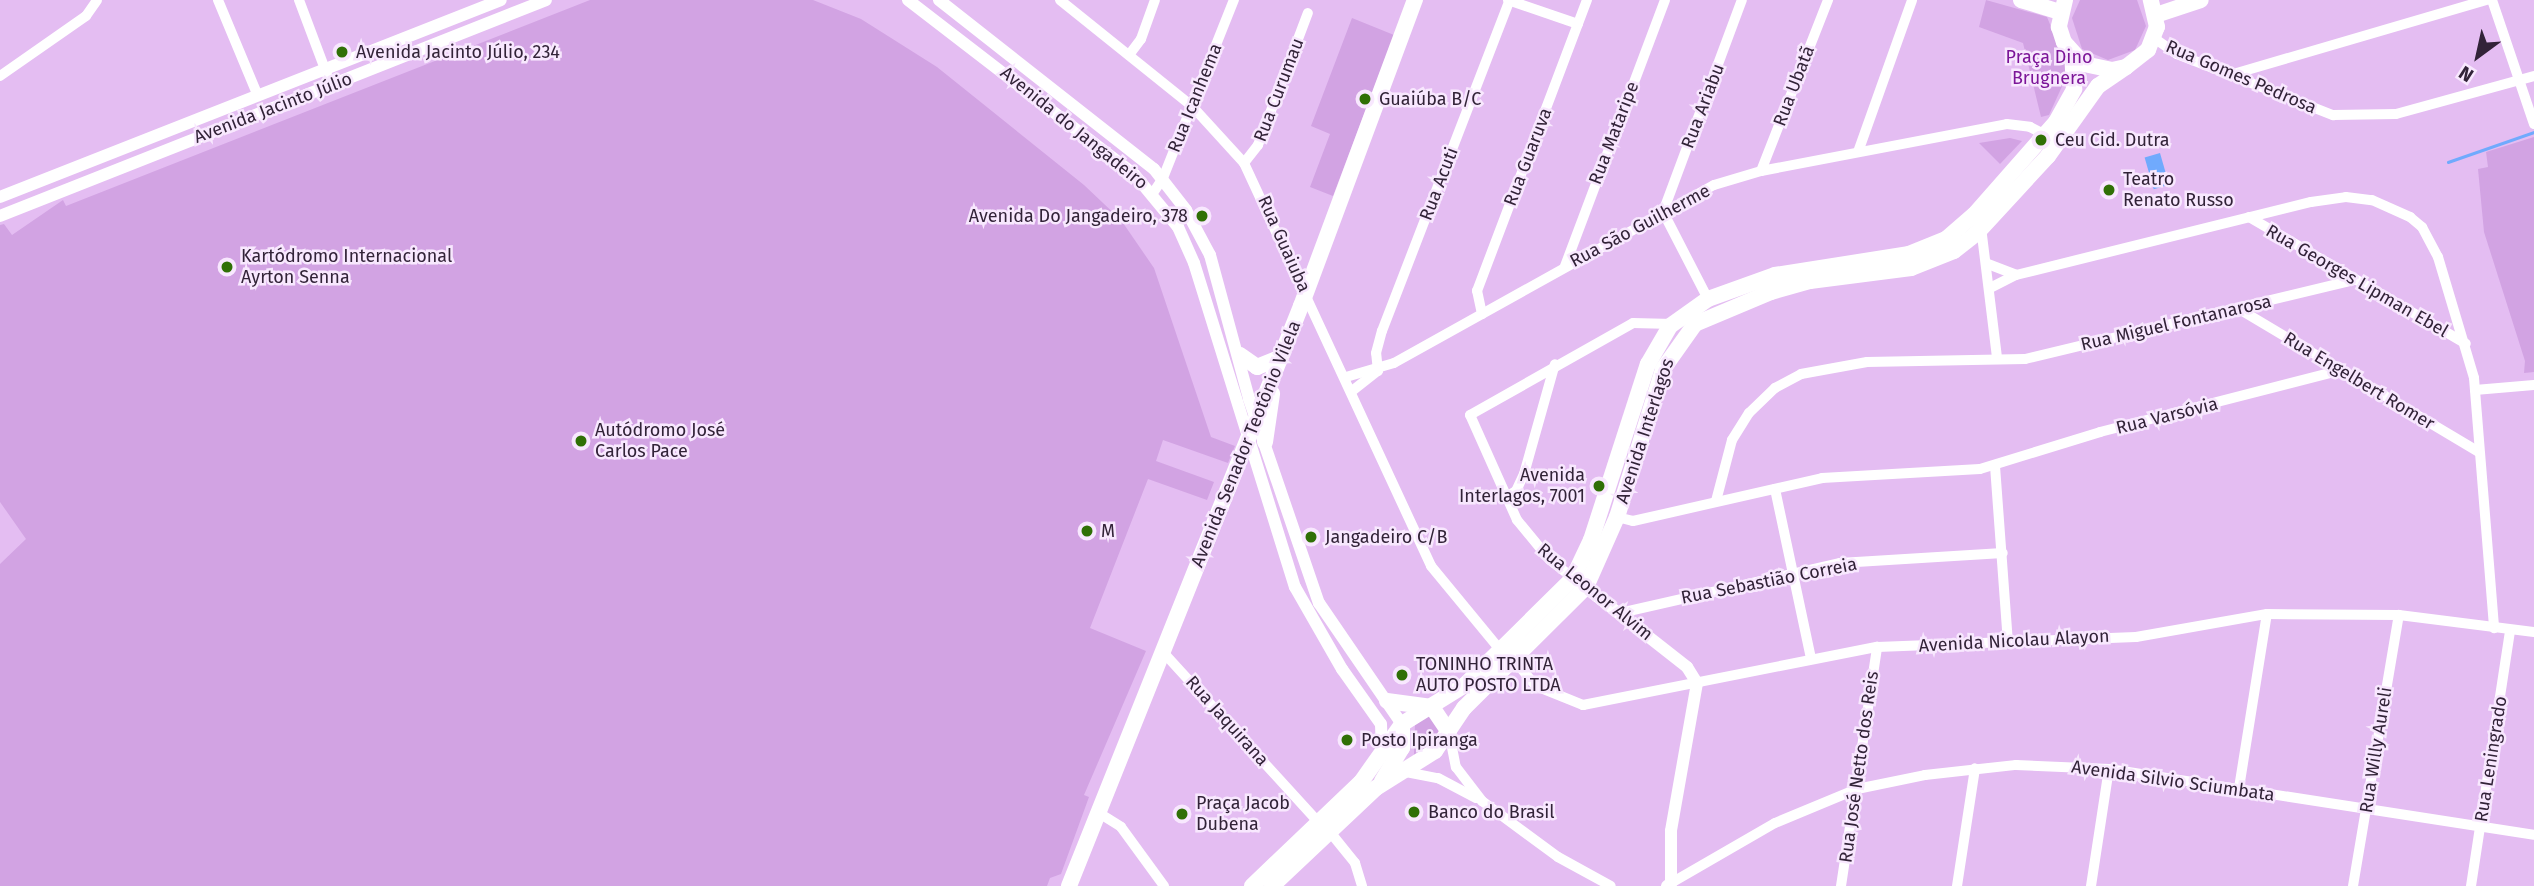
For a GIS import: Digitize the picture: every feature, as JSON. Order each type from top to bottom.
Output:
[{"type":"main road","name":"Avenida Senador Teotônio Vilela","points":[[1069,886],[1249,438],[1255,416],[1305,294],[1415,0]]},
{"type":"main road","points":[[2021,0],[2063,6]]},
{"type":"main road","points":[[2154,38],[2154,8],[2200,0]]},
{"type":"main road","name":"Avenida Interlagos","points":[[1580,583],[1591,540],[1648,364],[1673,324],[1708,299],[1807,267],[1930,247],[1978,222],[2046,135],[2074,89],[2072,55],[2059,27],[2063,6]]},
{"type":"main road","name":"Avenida Interlagos","points":[[1252,886],[1376,788],[1406,772],[1436,751],[1464,708],[1507,655],[1580,583],[1617,517],[1663,369],[1695,324],[1717,312],[1810,281],[1930,263],[1978,222],[2064,137],[2088,97],[2148,50],[2154,38]]},
{"type":"main road","points":[[2072,55],[2098,69],[2126,67]]},
{"type":"main road","points":[[1240,355],[1257,367],[1279,358]]},
{"type":"main road","points":[[1265,442],[1279,358]]},
{"type":"main road","name":"Avenida Interlagos","points":[[1272,886],[1363,779],[1402,724],[1454,694],[1507,655]]},
{"type":"main road","points":[[1387,701],[1432,707],[1449,732]]},
{"type":"main road","points":[[1376,788],[1400,754],[1402,724]]},
{"type":"street","points":[[0,76],[86,16],[97,0]]},
{"type":"street","points":[[218,0],[258,96]]},
{"type":"street","points":[[298,0],[331,85]]},
{"type":"street","name":"Avenida Jacinto Júlio","points":[[0,197],[501,0]]},
{"type":"street","name":"Avenida Jacinto Júlio","points":[[0,216],[546,0]]},
{"type":"street","name":"Avenida do Jangadeiro","points":[[939,0],[1163,178],[1210,255],[1255,416],[1319,603],[1354,660],[1402,724]]},
{"type":"street","name":"Rua Guaiuba","points":[[1060,0],[1073,4],[1129,55],[1192,106],[1244,163],[1346,377],[1431,566],[1507,655]]},
{"type":"street","points":[[1129,55],[1141,39],[1155,0]]},
{"type":"street","name":"Rua Icanhema","points":[[1153,193],[1163,178],[1234,0]]},
{"type":"street","points":[[1509,0],[1578,24]]},
{"type":"street","name":"Rua Acuti","points":[[1378,371],[1376,353],[1387,320],[1509,0]]},
{"type":"street","name":"Rua Guaruva","points":[[1482,314],[1477,290],[1587,0]]},
{"type":"street","name":"Rua Mataripe","points":[[1565,266],[1665,0]]},
{"type":"street","name":"Rua Ariabu","points":[[1663,212],[1742,0]]},
{"type":"street","name":"Rua Ubatã","points":[[1760,172],[1828,0]]},
{"type":"street","points":[[1858,152],[1912,0]]},
{"type":"street","points":[[2230,75],[2487,0]]},
{"type":"street","points":[[2492,0],[2534,124]]},
{"type":"street","name":"Avenida do Jangadeiro","points":[[917,2],[1095,142],[1153,193],[1178,227],[1194,263],[1295,587],[1342,669],[1381,724],[1382,751]]},
{"type":"street","name":"Rua Curumau","points":[[1244,163],[1258,145],[1308,13]]},
{"type":"street","name":"Rua Gomes Pedrosa","points":[[2154,38],[2178,54],[2298,104],[2333,115],[2366,117],[2413,111],[2534,76]]},
{"type":"street","name":"Rua São Guilherme","points":[[1352,391],[1378,371],[1714,185],[1760,172],[2007,124],[2030,127],[2046,135]]},
{"type":"street","points":[[1992,287],[2016,275],[2249,217],[2346,197],[2372,200],[2410,217],[2422,227],[2438,257],[2466,344],[2475,390],[2494,628]]},
{"type":"street","points":[[1663,212],[1708,299]]},
{"type":"street","name":"Rua Georges Lipman Ebel","points":[[2249,217],[2466,344]]},
{"type":"street","points":[[1978,222],[1992,287],[1997,358]]},
{"type":"street","points":[[1988,264],[2016,275]]},
{"type":"street","name":"Rua Miguel Fontanarosa","points":[[1716,501],[1736,433],[1756,405],[1791,378],[1867,362],[2025,359],[2354,280]]},
{"type":"street","name":"Rua Engelbert Romer","points":[[2239,309],[2479,452]]},
{"type":"street","points":[[1506,497],[1516,491],[1524,474],[1555,364],[1633,323],[1673,324]]},
{"type":"street","name":"Rua Leonor Alvim","points":[[1555,364],[1470,415],[1506,497],[1529,537],[1580,583],[1688,667],[1697,683]]},
{"type":"street","name":"Rua Varsóvia","points":[[1617,517],[1633,521],[1836,476],[1995,466],[2100,432],[2341,370]]},
{"type":"street","name":"Rua São Guilherme","points":[[1346,377],[1378,371]]},
{"type":"street","points":[[2475,390],[2534,385]]},
{"type":"street","points":[[1995,466],[2008,642]]},
{"type":"street","points":[[1775,489],[1811,658]]},
{"type":"street","name":"Rua Sebastião Correia","points":[[1620,613],[1840,563],[2003,553]]},
{"type":"street","points":[[2239,788],[2267,614]]},
{"type":"street","name":"Avenida Nicolau Alayon","points":[[1507,655],[1536,686],[1551,696],[1583,705],[1877,647],[2136,637],[2267,614],[2399,615],[2511,632],[2534,632]]},
{"type":"street","name":"Rua Willy Aureli","points":[[2353,886],[2399,615]]},
{"type":"street","name":"Rua Leningrado","points":[[2471,886],[2511,632]]},
{"type":"street","name":"Rua José Netto dos Reis","points":[[1841,886],[1877,647]]},
{"type":"street","name":"Rua Jaquirana","points":[[1164,652],[1324,827],[1354,863],[1362,886]]},
{"type":"street","points":[[1342,669],[1354,660]]},
{"type":"street","points":[[1669,884],[1668,855],[1697,683]]},
{"type":"street","points":[[1449,732],[1456,766],[1482,802]]},
{"type":"street","name":"Avenida Silvio Sciumbata","points":[[1669,884],[1775,824],[1857,789],[1975,768],[2016,765],[2109,769],[2534,835]]},
{"type":"street","points":[[1957,886],[1975,768]]},
{"type":"street","points":[[2091,886],[2109,769]]},
{"type":"street","points":[[1406,772],[1438,778],[1482,802],[1558,858],[1611,886]]},
{"type":"street","points":[[1099,813],[1121,827],[1164,886]]},
{"type":"green space","name":"Autódromo José Carlos Pace","points":[[590,0],[813,0],[861,19],[937,67],[1084,185],[1121,220],[1154,268],[1211,437],[1235,446],[1228,463],[1163,440],[1156,461],[1214,482],[1207,500],[1148,479],[1090,628],[1146,651],[1084,795],[1089,797],[1061,874],[1050,878],[1047,886],[0,886],[0,564],[26,539],[0,502],[0,225],[4,224],[12,235],[63,200],[66,206]]},
{"type":"green space","name":"Praça Dino Brugnera","points":[[1986,0],[2047,17],[2069,71],[2049,115],[2041,117],[2023,43],[1979,27]]},
{"type":"green space","points":[[2080,0],[2137,0],[2146,26],[2135,50],[2108,60],[2082,49],[2072,18]]},
{"type":"green space","points":[[1352,18],[1394,35],[1333,196],[1310,187],[1330,134],[1311,126]]},
{"type":"green space","points":[[2534,137],[2534,372],[2524,373],[2525,361],[2484,232],[2478,169],[2488,167],[2486,152]]},
{"type":"green space","points":[[2010,138],[2022,141],[2000,164],[1979,143]]},
{"type":"green space","points":[[1433,713],[1444,729],[1426,751],[1414,756],[1415,723]]},
{"type":"water","points":[[2160,153],[2169,185],[2154,189],[2145,157]]},
{"type":"waterway","points":[[2448,162],[2534,132]]},
{"type":"place","name":"Avenida Jacinto Júlio, 234","points":[[342,52]]},
{"type":"place","name":"Guaiúba B/C","points":[[1365,99]]},
{"type":"place","name":"Ceu Cid. Dutra","points":[[2041,140]]},
{"type":"place","name":"Teatro Renato Russo","points":[[2109,190]]},
{"type":"place","name":"Avenida Do Jangadeiro, 378","points":[[1202,216]]},
{"type":"place","name":"Kartódromo Internacional Ayrton Senna","points":[[227,267]]},
{"type":"place","name":"Autódromo José Carlos Pace","points":[[581,441]]},
{"type":"place","name":"Avenida Interlagos, 7001","points":[[1599,486]]},
{"type":"place","name":"M","points":[[1087,531]]},
{"type":"place","name":"Jangadeiro C/B","points":[[1311,537]]},
{"type":"place","name":"TONINHO TRINTA AUTO POSTO LTDA","points":[[1402,675]]},
{"type":"place","name":"Posto Ipiranga","points":[[1347,740]]},
{"type":"place","name":"Banco do Brasil","points":[[1414,812]]},
{"type":"place","name":"Praça Jacob Dubena","points":[[1182,814]]}]
